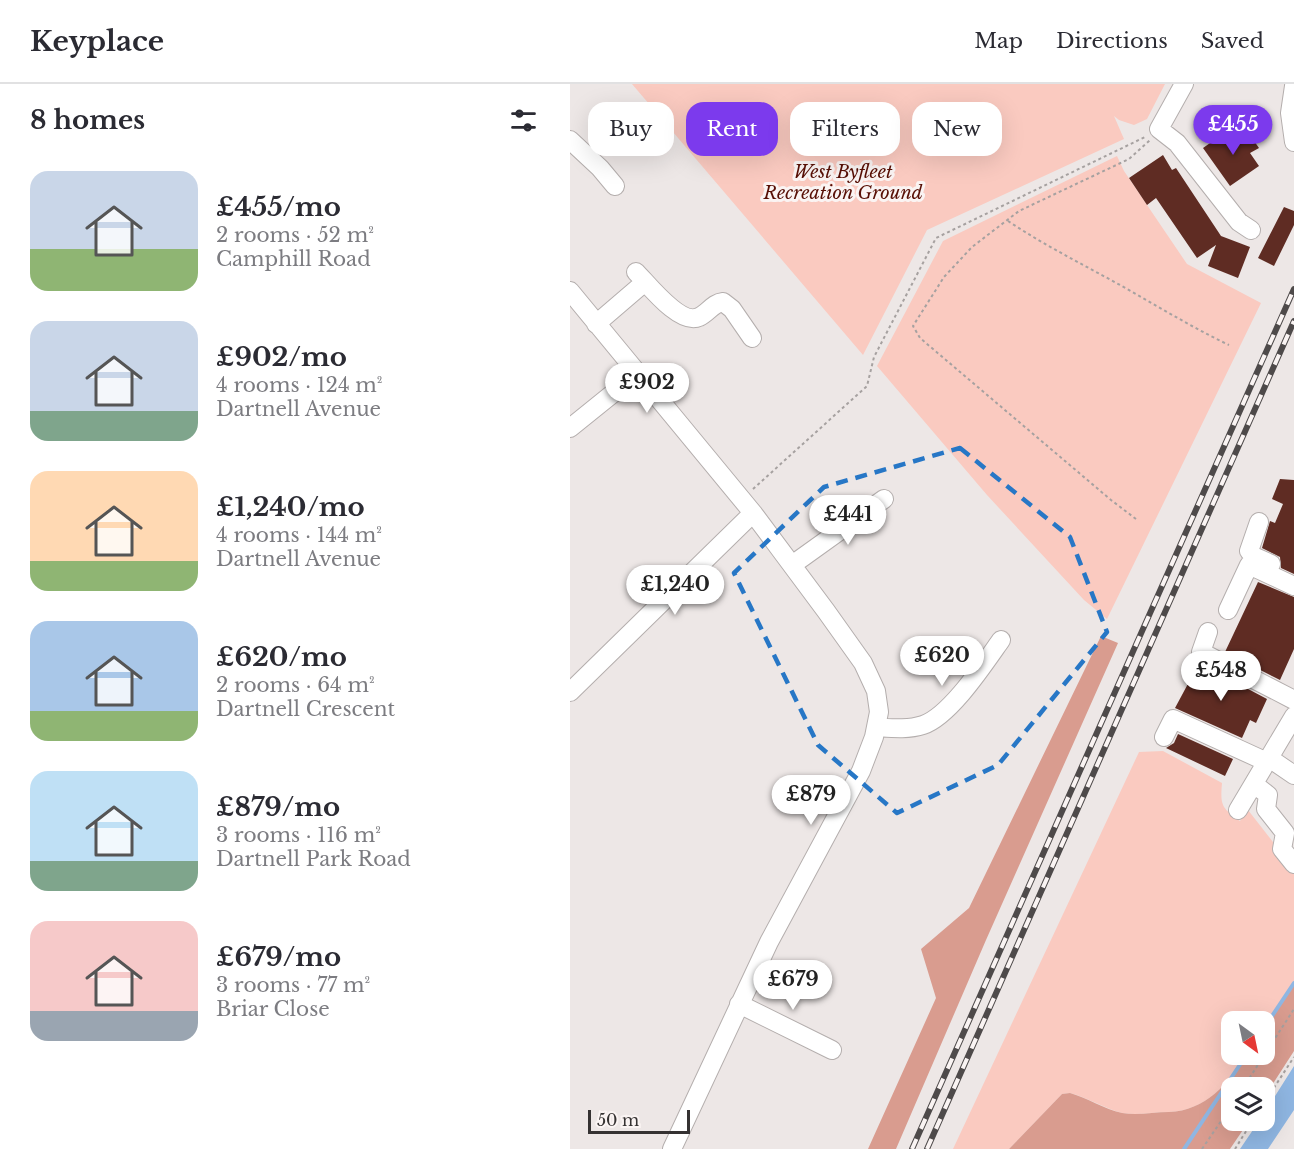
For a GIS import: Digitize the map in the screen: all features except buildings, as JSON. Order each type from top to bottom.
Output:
[{"type":"street","points":[[1184,84],[1155,132],[1177,143],[1239,222],[1251,230]]},
{"type":"street","points":[[1294,86],[1290,113],[1294,142]]},
{"type":"street","points":[[570,140],[615,186]]},
{"type":"street","points":[[596,324],[640,277],[678,314],[688,319],[698,318],[717,303],[723,302],[732,309],[752,338]]},
{"type":"street","points":[[570,291],[637,374],[751,504],[863,663],[876,691],[879,712],[861,771],[769,942],[672,1149]]},
{"type":"street","points":[[570,428],[637,374]]},
{"type":"street","points":[[792,565],[884,499]]},
{"type":"street","points":[[570,692],[751,504]]},
{"type":"street","points":[[1259,522],[1249,551],[1253,556],[1294,575]]},
{"type":"street","points":[[1228,610],[1249,565],[1294,586]]},
{"type":"street","points":[[1208,632],[1201,652],[1294,700]]},
{"type":"street","points":[[876,727],[897,729],[923,725],[942,712],[975,677],[1001,640]]},
{"type":"street","points":[[1238,810],[1294,716]]},
{"type":"street","points":[[1164,737],[1173,719],[1268,760],[1294,775]]},
{"type":"street","points":[[1254,784],[1268,795],[1266,809],[1289,830],[1282,849],[1294,864]]},
{"type":"street","points":[[739,1004],[832,1050]]},
{"type":"path","points":[[1136,519],[920,338],[913,326],[944,277],[972,247],[1019,211],[1129,159],[1155,132]]},
{"type":"path","points":[[751,504],[755,487],[867,386],[874,357],[936,238],[1155,132]]},
{"type":"path","points":[[1008,221],[1041,243],[1229,345]]},
{"type":"path","points":[[1250,1077],[1294,1010]]},
{"type":"path","points":[[1275,1086],[1294,1058]]},
{"type":"path","points":[[1202,1149],[1221,1121]]},
{"type":"path","points":[[1235,1149],[1246,1131]]},
{"type":"highlighted area","points":[[960,448],[1070,537],[1107,632],[998,765],[897,813],[818,745],[734,573],[824,487]]},
{"type":"green space","name":"West Byfleet Recreation Ground","points":[[632,84],[1165,84],[1147,119],[1134,125],[1114,116],[1124,139],[927,230],[863,355],[693,156],[778,156],[778,102],[686,102],[686,147],[674,133],[674,102],[647,102]]},
{"type":"green space","points":[[1117,156],[1124,171],[1187,264],[1261,303],[1107,619],[1084,600],[987,495],[877,366],[943,241]]},
{"type":"green space","points":[[1163,751],[1222,783],[1222,802],[1229,813],[1240,821],[1248,810],[1294,869],[1294,985],[1275,1014],[1275,1011],[1221,1011],[1221,1065],[1240,1065],[1231,1077],[1221,1077],[1221,1088],[1215,1094],[1194,1107],[1169,1112],[1128,1114],[1070,1093],[1062,1094],[1009,1149],[953,1149],[1139,752]]},
{"type":"shaded area","points":[[1101,636],[1118,643],[896,1149],[868,1149],[936,998],[921,949],[969,908]]},
{"type":"shaded area","points":[[1294,985],[1294,1051],[1275,1080],[1275,1077],[1231,1077],[1240,1065],[1275,1065],[1275,1014]]},
{"type":"shaded area","points":[[1221,1088],[1221,1131],[1242,1131],[1230,1149],[1009,1149],[1062,1094],[1070,1093],[1115,1111],[1134,1114],[1182,1110],[1194,1107]]},
{"type":"water","points":[[1294,1066],[1294,1110],[1268,1149],[1240,1149],[1252,1131],[1275,1131],[1275,1096]]},
{"type":"waterway","points":[[1275,1012],[1294,983]]},
{"type":"waterway","points":[[1184,1149],[1240,1065]]},
{"type":"railway","points":[[912,1149],[1294,289]]},
{"type":"railway","points":[[927,1149],[1294,321]]}]
